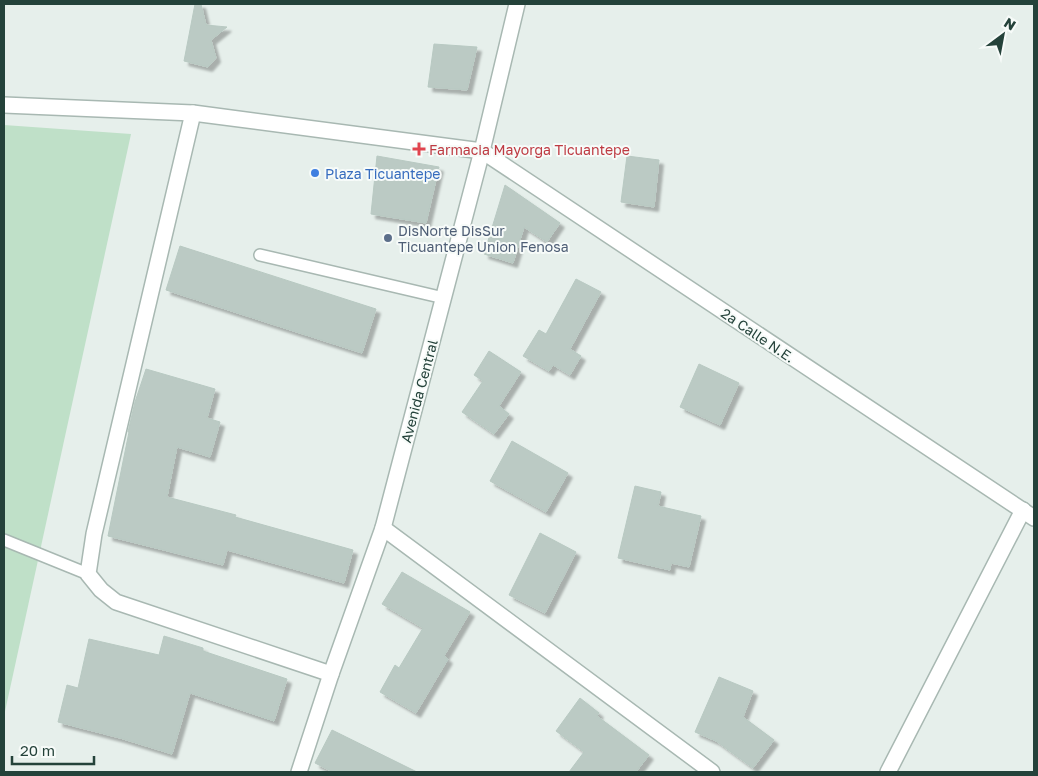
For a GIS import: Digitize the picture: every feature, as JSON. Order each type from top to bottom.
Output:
[{"type":"street","name":"Avenida Central","points":[[299,772],[331,674],[383,528],[482,152],[517,4]]},
{"type":"street","points":[[4,106],[193,113],[482,152]]},
{"type":"street","points":[[193,113],[94,534],[88,574],[101,590],[116,602],[331,674]]},
{"type":"street","name":"2a Calle N.E.","points":[[482,152],[1029,514]]},
{"type":"street","points":[[888,772],[1029,514]]},
{"type":"street","points":[[383,528],[712,772]]},
{"type":"lane","points":[[260,256],[444,298]]},
{"type":"lane","points":[[4,540],[88,574]]},
{"type":"green space","points":[[4,125],[131,134],[4,716]]},
{"type":"building","points":[[195,4],[201,4],[206,25],[227,27],[211,40],[216,58],[208,67],[184,61]]},
{"type":"building","points":[[434,44],[477,47],[467,90],[428,87]]},
{"type":"building","points":[[377,156],[439,167],[426,223],[371,214]]},
{"type":"building","points":[[627,156],[659,160],[654,207],[621,202]]},
{"type":"building","points":[[505,185],[560,223],[547,242],[524,227],[513,263],[484,254]]},
{"type":"building","points":[[180,246],[376,309],[362,353],[166,290]]},
{"type":"building","points":[[576,279],[601,292],[570,349],[581,356],[570,375],[553,365],[549,371],[523,356],[539,330],[546,334]]},
{"type":"building","points":[[489,351],[521,372],[499,406],[509,414],[494,434],[462,412],[483,381],[474,375]]},
{"type":"building","points":[[699,364],[739,383],[720,425],[680,407]]},
{"type":"building","points":[[146,369],[215,389],[207,418],[220,422],[210,457],[177,447],[167,497],[236,515],[235,517],[353,550],[344,583],[227,550],[223,565],[108,536],[128,432],[135,402]]},
{"type":"building","points":[[512,441],[568,473],[546,512],[490,481]]},
{"type":"building","points":[[635,486],[661,492],[658,506],[701,516],[689,567],[671,563],[670,570],[618,558]]},
{"type":"building","points":[[540,533],[576,552],[545,613],[509,595]]},
{"type":"building","points":[[402,572],[470,612],[444,656],[448,659],[416,713],[380,692],[395,665],[399,668],[423,628],[382,604]]},
{"type":"building","points":[[164,636],[203,648],[203,651],[287,679],[274,721],[190,693],[172,754],[58,722],[67,685],[78,688],[89,639],[159,655]]},
{"type":"building","points":[[719,677],[753,691],[743,717],[774,740],[753,768],[716,741],[695,732]]},
{"type":"building","points":[[580,698],[599,713],[597,716],[649,755],[636,772],[569,772],[584,752],[556,731]]},
{"type":"building","points":[[332,730],[417,772],[333,772],[315,763]]},
{"type":"place","name":"Farmacia Mayorga Ticuantepe","points":[[419,149]]},
{"type":"place","name":"Plaza Ticuantepe","points":[[315,173]]},
{"type":"place","name":"DisNorte DisSur Ticuantepe Union Fenosa","points":[[388,238]]}]
